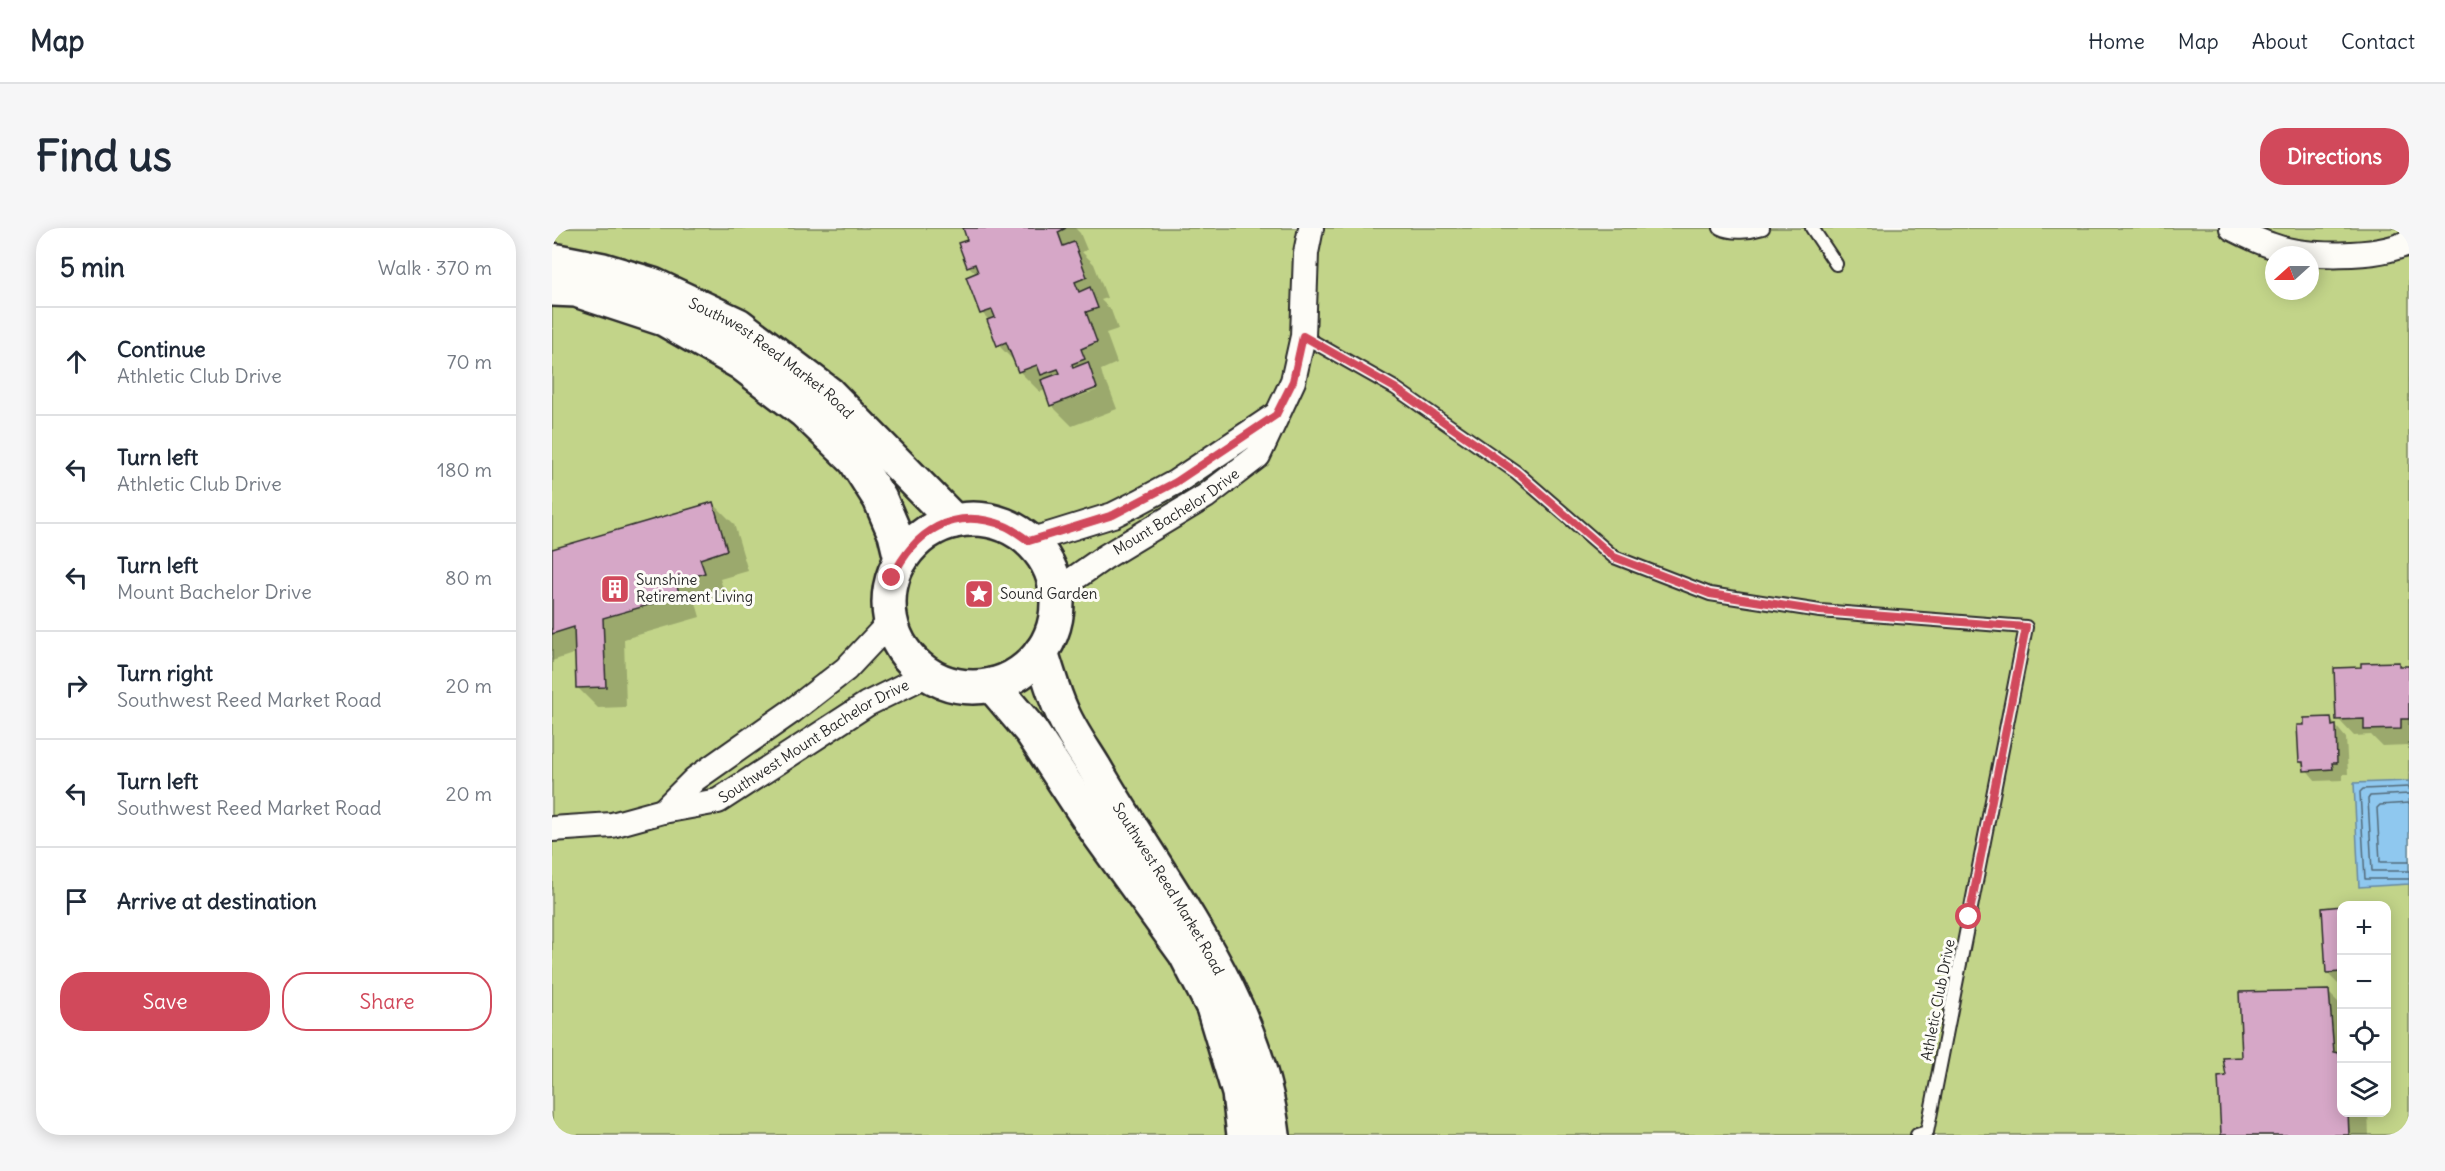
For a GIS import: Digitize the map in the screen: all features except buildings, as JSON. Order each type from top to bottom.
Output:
[{"type":"main road","name":"Southwest Reed Market Road","points":[[552,260],[603,270],[653,285],[738,325],[829,394],[954,521]]},
{"type":"main road","name":"Southwest Reed Market Road","points":[[552,289],[576,290],[664,319],[741,363],[805,412],[855,460],[888,516],[896,534],[901,559]]},
{"type":"main road","points":[[981,519],[1006,526],[1029,541],[1047,563],[1056,591],[1056,612],[1051,633],[1041,652],[1028,667],[1011,678],[992,685],[970,687],[948,683],[928,674],[911,660],[898,642],[891,621],[889,600],[892,578],[901,559],[915,541],[933,529],[954,521],[981,519]]},
{"type":"main road","name":"Southwest Reed Market Road","points":[[1041,652],[1062,712],[1111,798],[1211,956],[1245,1023],[1270,1109],[1273,1135]]},
{"type":"main road","name":"Southwest Reed Market Road","points":[[992,685],[1031,731],[1096,830],[1185,953],[1213,1008],[1239,1093],[1244,1135]]},
{"type":"street","name":"Mount Bachelor Drive","points":[[1056,591],[1105,557],[1206,496],[1258,456],[1293,381],[1303,336],[1306,253],[1311,228]]},
{"type":"street","points":[[2232,228],[2272,246],[2317,254],[2371,253],[2409,242]]},
{"type":"street","name":"Mount Bachelor Drive","points":[[1029,541],[1113,515],[1130,507],[1176,482],[1276,415]]},
{"type":"street","name":"Southwest Mount Bachelor Drive","points":[[663,811],[695,779],[792,711],[846,669],[891,621]]},
{"type":"street","name":"Southwest Mount Bachelor Drive","points":[[552,830],[612,825],[663,811],[718,801],[867,704],[928,674]]},
{"type":"lane","points":[[1720,228],[1726,231],[1754,231],[1763,228]]},
{"type":"lane","points":[[1812,228],[1836,264]]},
{"type":"lane","name":"Athletic Club Drive","points":[[1303,336],[1395,388],[1516,472],[1614,557],[1710,594],[1820,611],[2026,627],[1927,1132],[1917,1135]]},
{"type":"green space","points":[[552,228],[2409,228],[2409,1135],[552,1135]]},
{"type":"water","points":[[2409,781],[2409,884],[2359,887],[2354,783]]},
{"type":"place","name":"Sunshine Retirement Living","points":[[615,589]]},
{"type":"place","name":"Sound Garden","points":[[979,594]]},
{"type":"route","points":[[892,578],[901,559],[915,541],[933,529],[954,521],[981,519],[1006,526],[1029,541],[1113,515],[1176,482],[1276,415],[1293,381],[1303,336],[1395,388],[1516,472],[1614,557],[1710,594],[1820,611],[2026,627],[1969,917]]}]
